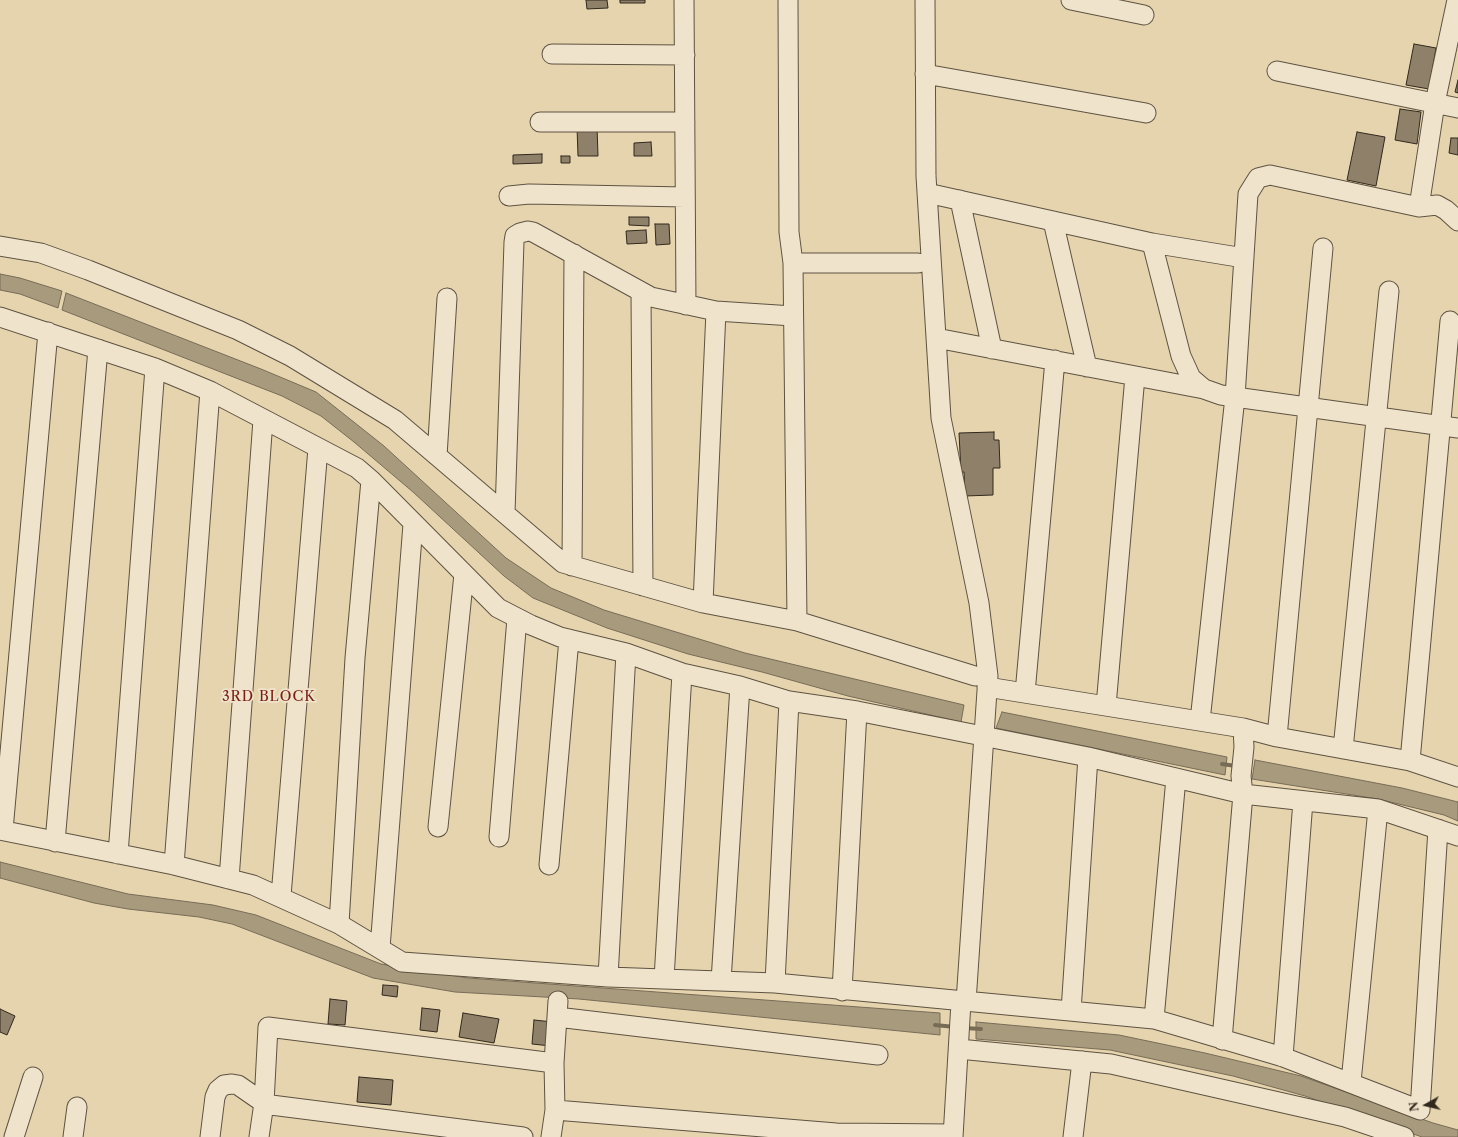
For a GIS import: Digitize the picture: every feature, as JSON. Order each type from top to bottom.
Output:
[{"type":"street","points":[[684,0],[686,305]]},
{"type":"street","points":[[788,0],[789,232],[793,263],[796,621]]},
{"type":"street","points":[[555,1110],[836,1133],[953,1136],[960,1044],[960,1001],[981,682],[928,419],[913,176],[912,0]]},
{"type":"street","points":[[925,0],[927,193],[941,418],[979,603],[988,676],[981,682]]},
{"type":"street","points":[[1071,0],[1144,15]]},
{"type":"street","points":[[1419,207],[1435,103],[1457,0]]},
{"type":"street","points":[[552,54],[685,55]]},
{"type":"street","points":[[1277,72],[1458,108]]},
{"type":"street","points":[[925,74],[1146,113]]},
{"type":"street","points":[[540,122],[685,122]]},
{"type":"street","points":[[1200,721],[1235,397],[1248,194],[1258,178],[1270,175],[1419,207],[1437,205],[1446,210],[1458,222]]},
{"type":"street","points":[[927,193],[1152,243],[1244,258]]},
{"type":"street","points":[[509,196],[529,194],[685,198]]},
{"type":"street","points":[[960,200],[992,349]]},
{"type":"street","points":[[1053,221],[1087,367]]},
{"type":"street","points":[[505,513],[515,236],[528,231],[574,254],[651,297],[716,311],[793,316]]},
{"type":"street","points":[[1152,243],[1181,356],[1191,378],[1204,388]]},
{"type":"street","points":[[0,246],[41,253],[238,330],[290,356],[395,420],[563,563],[703,603],[796,621],[981,682],[1025,693],[1243,728],[1277,737],[1410,761],[1458,777]]},
{"type":"street","points":[[1277,737],[1323,248]]},
{"type":"street","points":[[572,566],[574,254]]},
{"type":"street","points":[[793,263],[918,264]]},
{"type":"street","points":[[1343,748],[1389,291]]},
{"type":"street","points":[[641,292],[643,586]]},
{"type":"street","points":[[436,456],[447,298]]},
{"type":"street","points":[[703,603],[716,311]]},
{"type":"street","points":[[0,318],[48,332],[154,368],[210,391],[357,468],[371,480],[498,608],[530,625],[569,639],[626,653],[682,673],[740,686],[790,701],[857,711],[977,734],[1088,757],[1176,778],[1242,785],[1303,801],[1378,809],[1458,836]]},
{"type":"street","points":[[1410,761],[1449,427],[1450,321]]},
{"type":"street","points":[[48,332],[1,830],[174,865],[253,885],[281,896],[339,924],[402,962],[608,977],[775,984],[1154,1019],[1283,1057],[1351,1082],[1420,1110],[1438,829]]},
{"type":"street","points":[[936,338],[1204,388],[1221,395],[1449,427]]},
{"type":"street","points":[[55,842],[98,349]]},
{"type":"street","points":[[1025,693],[1055,360]]},
{"type":"street","points":[[118,854],[154,368]]},
{"type":"street","points":[[1106,706],[1135,376]]},
{"type":"street","points":[[174,865],[210,391]]},
{"type":"street","points":[[229,878],[263,420]]},
{"type":"street","points":[[281,896],[318,448]]},
{"type":"street","points":[[339,924],[355,658],[371,480]]},
{"type":"street","points":[[380,948],[413,524]]},
{"type":"street","points":[[438,827],[464,574]]},
{"type":"street","points":[[499,837],[517,618]]},
{"type":"street","points":[[549,865],[569,639]]},
{"type":"street","points":[[608,977],[626,653]]},
{"type":"street","points":[[664,979],[682,673]]},
{"type":"street","points":[[721,981],[740,686]]},
{"type":"street","points":[[775,984],[790,701]]},
{"type":"street","points":[[842,991],[857,711]]},
{"type":"street","points":[[1222,1040],[1242,785],[1244,747],[1243,728]]},
{"type":"street","points":[[1071,1011],[1088,757]]},
{"type":"street","points":[[1154,1019],[1176,778]]},
{"type":"street","points":[[1283,1057],[1303,801]]},
{"type":"street","points":[[1351,1082],[1378,809]]},
{"type":"street","points":[[551,1137],[555,1110],[554,1063],[558,1009],[878,1055]]},
{"type":"street","points":[[259,1137],[264,1103],[268,1027],[554,1063]]},
{"type":"street","points":[[960,1044],[1111,1064],[1242,1092],[1345,1117],[1404,1137]]},
{"type":"street","points":[[1073,1137],[1082,1061]]},
{"type":"street","points":[[14,1137],[32,1077]]},
{"type":"street","points":[[210,1137],[214,1097],[218,1090],[224,1085],[238,1085],[264,1103],[523,1137]]},
{"type":"street","points":[[73,1137],[77,1107]]},
{"type":"shaded area","points":[[0,274],[20,278],[62,291],[58,308],[20,294],[0,290]]},
{"type":"shaded area","points":[[66,293],[316,392],[384,446],[506,558],[551,588],[604,610],[745,653],[964,705],[961,722],[848,696],[762,672],[688,654],[607,628],[533,598],[504,576],[413,492],[321,416],[282,396],[62,310]]},
{"type":"shaded area","points":[[1002,712],[1227,757],[1225,775],[996,728]]},
{"type":"shaded area","points":[[1255,760],[1402,788],[1458,802],[1458,821],[1444,815],[1378,799],[1252,779]]},
{"type":"shaded area","points":[[0,862],[128,894],[213,905],[256,915],[381,964],[468,978],[940,1013],[940,1035],[579,999],[455,992],[373,978],[232,924],[199,917],[128,909],[94,903],[0,878]]},
{"type":"shaded area","points":[[976,1022],[1119,1035],[1205,1053],[1301,1076],[1433,1123],[1458,1130],[1458,1137],[1422,1137],[1305,1096],[1233,1076],[1110,1050],[976,1039]]},
{"type":"building","points":[[586,0],[607,0],[608,8],[587,9]]},
{"type":"building","points":[[620,0],[645,0],[645,3],[620,3]]},
{"type":"building","points":[[1414,44],[1436,48],[1429,89],[1406,85]]},
{"type":"building","points":[[1458,80],[1458,93],[1455,92]]},
{"type":"building","points":[[1400,109],[1421,112],[1417,144],[1395,140]]},
{"type":"building","points":[[597,126],[598,156],[578,156],[577,127]]},
{"type":"building","points":[[1357,132],[1385,137],[1376,186],[1347,180]]},
{"type":"building","points":[[1451,138],[1458,138],[1458,155],[1449,153]]},
{"type":"building","points":[[651,142],[652,156],[634,156],[634,143]]},
{"type":"building","points":[[542,154],[542,163],[513,164],[513,155]]},
{"type":"building","points":[[561,156],[570,156],[570,163],[561,163]]},
{"type":"building","points":[[629,217],[649,217],[649,226],[629,225]]},
{"type":"building","points":[[655,224],[669,224],[670,244],[656,245]]},
{"type":"building","points":[[646,230],[647,243],[627,244],[626,231]]},
{"type":"building","points":[[994,432],[994,440],[999,440],[1000,468],[993,468],[993,495],[965,496],[964,472],[961,472],[959,433]]},
{"type":"building","points":[[383,985],[398,986],[397,997],[382,995]]},
{"type":"building","points":[[330,999],[347,1001],[345,1025],[328,1024]]},
{"type":"building","points":[[422,1008],[440,1010],[437,1032],[420,1030]]},
{"type":"building","points":[[0,1009],[15,1016],[7,1035],[0,1032]]},
{"type":"building","points":[[463,1013],[499,1019],[494,1043],[459,1037]]},
{"type":"building","points":[[534,1020],[553,1022],[551,1046],[532,1044]]},
{"type":"building","points":[[359,1077],[393,1080],[391,1105],[357,1102]]},
{"type":"waterway","points":[[1222,764],[1236,766]]},
{"type":"waterway","points":[[935,1025],[955,1027]]},
{"type":"waterway","points":[[965,1028],[981,1029]]},
{"type":"district","name":"3RD BLOCK","points":[[269,697]]}]
